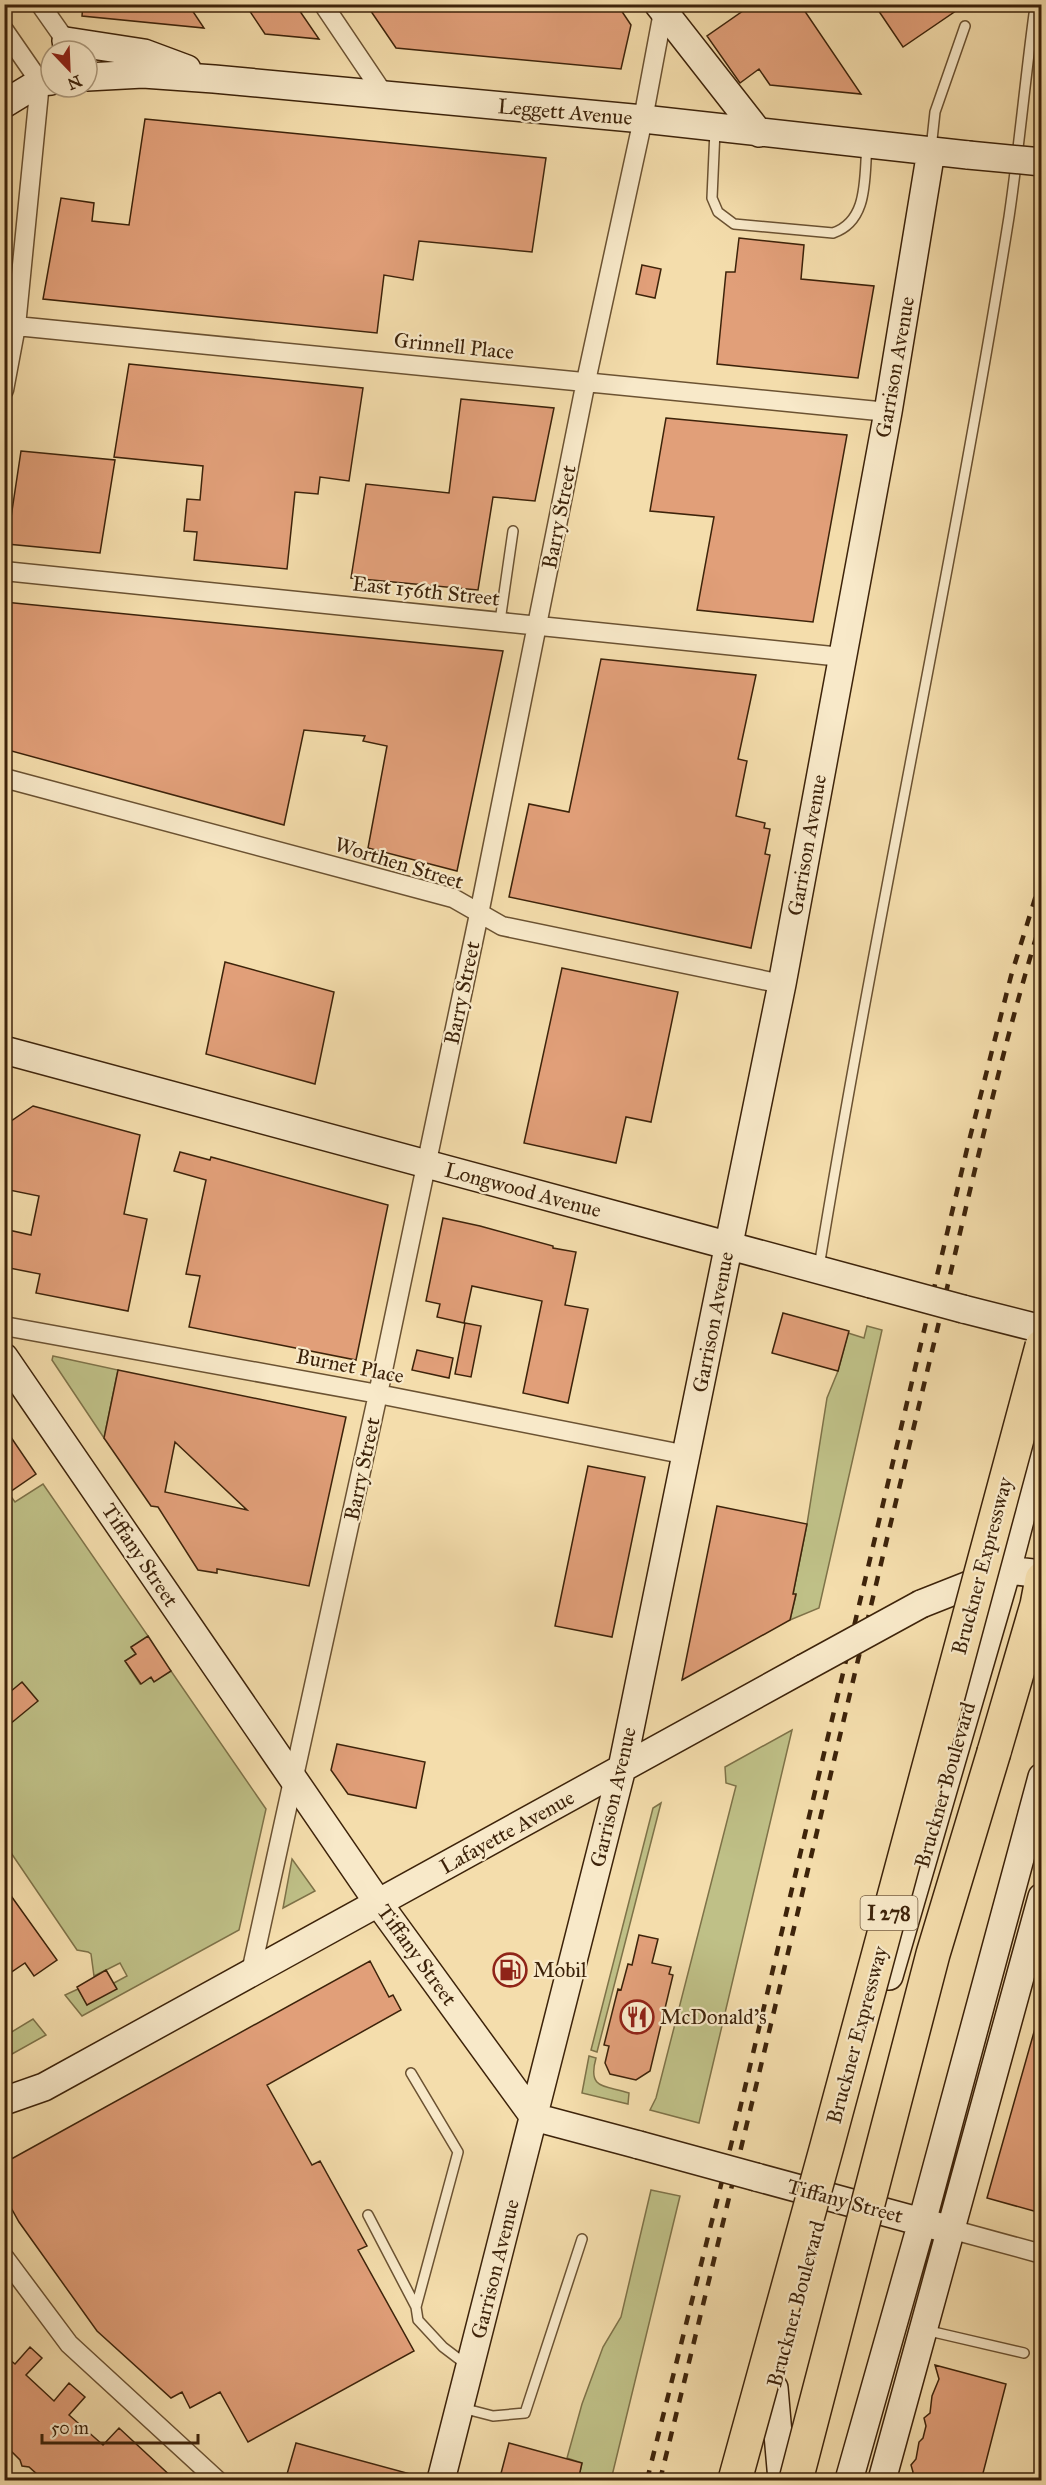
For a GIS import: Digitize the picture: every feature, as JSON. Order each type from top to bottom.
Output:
[{"type":"highway","name":"Bruckner Expressway","points":[[735,2481],[1041,1346]]},
{"type":"highway","name":"I 278","points":[[797,2481],[933,1954],[1040,1592]]},
{"type":"main road","name":"Barry Street","points":[[661,8],[759,133]]},
{"type":"main road","points":[[99,46],[144,53],[214,79]]},
{"type":"main road","name":"Leggett Avenue","points":[[99,76],[143,74],[214,79],[644,119],[931,152],[1041,162]]},
{"type":"main road","points":[[4,104],[39,84]]},
{"type":"main road","name":"Garrison Avenue","points":[[441,2481],[622,1768],[782,984],[888,412],[931,152]]},
{"type":"main road","points":[[4,1071],[16,1053]]},
{"type":"main road","name":"Longwood Avenue","points":[[16,1053],[1041,1329]]},
{"type":"main road","name":"Tiffany Street","points":[[4,1358],[380,1904],[534,2117],[950,2229]]},
{"type":"main road","name":"Bruckner Boulevard","points":[[749,2481],[825,2196],[1007,1570],[1041,1436]]},
{"type":"main road","name":"Lafayette Avenue","points":[[4,2101],[44,2087],[921,1604],[1007,1570],[1040,1592]]},
{"type":"main road","points":[[797,2481],[881,2211],[1040,1592]]},
{"type":"main road","points":[[849,2481],[922,2222],[1041,1777]]},
{"type":"main road","points":[[882,2481],[1041,1897]]},
{"type":"main road","name":"Lafayette Avenue","points":[[4,2121],[44,2087]]},
{"type":"main road","points":[[774,2388],[782,2481]]},
{"type":"street","points":[[40,4],[65,39]]},
{"type":"street","points":[[323,4],[385,96]]},
{"type":"street","name":"Barry Street","points":[[251,1972],[378,1394],[479,914],[586,381],[644,119],[661,8]]},
{"type":"street","points":[[4,30],[39,74]]},
{"type":"street","points":[[4,390],[16,326],[43,99]]},
{"type":"street","name":"Grinnell Place","points":[[16,326],[888,412]]},
{"type":"street","name":"East 156th Street","points":[[4,571],[842,657]]},
{"type":"street","name":"Worthen Street","points":[[4,778],[453,898],[502,926],[782,984]]},
{"type":"street","name":"Burnet Place","points":[[4,1326],[378,1394],[687,1455]]},
{"type":"street","name":"Tiffany Street","points":[[950,2229],[1041,2254]]},
{"type":"street","points":[[4,2257],[69,2344],[217,2481]]},
{"type":"lane","points":[[818,1269],[1009,214],[1034,14],[1041,6]]},
{"type":"lane","points":[[931,152],[935,112],[965,27]]},
{"type":"lane","points":[[715,128],[712,198],[717,212],[734,224],[833,233],[846,229],[861,207],[867,145]]},
{"type":"lane","points":[[500,621],[513,531]]},
{"type":"lane","points":[[411,2073],[458,2152],[416,2307]]},
{"type":"lane","points":[[368,2215],[416,2307],[418,2320],[443,2347],[470,2367]]},
{"type":"lane","points":[[460,2408],[493,2416],[525,2413],[582,2239]]},
{"type":"lane","points":[[923,2329],[1024,2353]]},
{"type":"green space","points":[[867,1326],[882,1330],[819,1608],[790,1620],[796,1595],[793,1594],[807,1524],[827,1398],[838,1371],[848,1333],[864,1338]]},
{"type":"green space","points":[[53,1356],[118,1370],[104,1438],[52,1360]]},
{"type":"green space","points":[[43,1484],[148,1636],[131,1648],[136,1654],[125,1661],[140,1684],[151,1677],[154,1681],[171,1671],[266,1809],[239,1930],[82,2016],[65,1995],[78,1989],[87,2005],[114,1983],[127,1976],[120,1963],[94,1976],[91,1954],[77,1950],[5,1844],[4,1487],[15,1502]]},
{"type":"green space","points":[[792,1730],[699,2123],[650,2110],[656,2098],[736,1786],[726,1783],[725,1767]]},
{"type":"green space","points":[[661,1803],[597,2052],[591,2050],[653,1808]]},
{"type":"green space","points":[[292,1859],[315,1891],[283,1908]]},
{"type":"green space","points":[[33,2019],[46,2035],[5,2058],[5,2036]]},
{"type":"green space","points":[[589,2056],[596,2058],[594,2076],[596,2081],[606,2087],[629,2093],[628,2104],[582,2093]]},
{"type":"green space","points":[[651,2190],[680,2196],[611,2480],[578,2480],[582,2463],[567,2458],[582,2404],[603,2347],[621,2317]]},
{"type":"building","points":[[83,4],[188,4],[204,28],[82,16]]},
{"type":"building","points":[[245,4],[295,4],[319,39],[265,34]]},
{"type":"building","points":[[366,4],[617,4],[631,25],[621,69],[396,48]]},
{"type":"building","points":[[753,4],[800,4],[861,94],[770,85],[759,69],[740,83],[707,36]]},
{"type":"building","points":[[874,4],[966,4],[903,47]]},
{"type":"building","points":[[145,119],[546,158],[532,252],[419,241],[413,280],[384,275],[377,333],[43,299],[61,198],[94,203],[92,221],[129,225]]},
{"type":"building","points":[[739,238],[804,245],[801,279],[874,286],[858,378],[717,364],[726,272],[735,272]]},
{"type":"building","points":[[642,265],[661,269],[655,298],[636,294]]},
{"type":"building","points":[[129,364],[363,388],[349,481],[320,477],[318,494],[295,492],[287,569],[194,560],[197,532],[184,531],[187,499],[200,500],[203,466],[114,457]]},
{"type":"building","points":[[461,399],[554,408],[535,501],[493,497],[478,590],[351,578],[366,484],[449,493]]},
{"type":"building","points":[[666,418],[847,435],[813,622],[697,610],[714,517],[650,511]]},
{"type":"building","points":[[21,451],[115,460],[100,553],[7,544]]},
{"type":"building","points":[[4,602],[503,651],[457,871],[368,848],[387,746],[363,741],[365,736],[304,730],[284,825],[4,749]]},
{"type":"building","points":[[601,659],[756,675],[738,759],[747,761],[736,816],[765,823],[764,828],[770,829],[765,854],[770,855],[751,948],[509,897],[529,804],[569,812]]},
{"type":"building","points":[[225,962],[334,992],[315,1084],[206,1054]]},
{"type":"building","points":[[562,968],[678,992],[651,1122],[626,1117],[616,1163],[524,1143]]},
{"type":"building","points":[[33,1106],[140,1135],[124,1214],[147,1219],[128,1311],[36,1293],[40,1274],[4,1267],[4,1229],[31,1235],[39,1196],[4,1189],[4,1126]]},
{"type":"building","points":[[180,1152],[210,1160],[211,1157],[388,1205],[356,1360],[189,1327],[200,1276],[186,1274],[206,1180],[174,1171]]},
{"type":"building","points":[[443,1218],[480,1226],[553,1246],[553,1248],[576,1252],[565,1305],[588,1309],[568,1403],[523,1393],[542,1301],[472,1286],[464,1323],[437,1317],[440,1304],[426,1301]]},
{"type":"building","points":[[783,1313],[849,1331],[838,1371],[772,1353]]},
{"type":"building","points":[[465,1323],[481,1326],[471,1377],[455,1374]]},
{"type":"building","points":[[417,1350],[453,1358],[449,1378],[412,1370]]},
{"type":"building","points":[[118,1370],[346,1417],[309,1586],[217,1569],[217,1573],[198,1570],[158,1507],[151,1506],[104,1438]],"holes":[[[175,1442],[247,1510],[165,1492]]]},
{"type":"building","points":[[4,1427],[36,1474],[4,1496]]},
{"type":"building","points":[[588,1466],[645,1477],[612,1637],[555,1626]]},
{"type":"building","points":[[717,1506],[807,1524],[793,1594],[796,1594],[790,1620],[682,1680]]},
{"type":"building","points":[[148,1636],[171,1671],[154,1682],[151,1677],[141,1684],[125,1661],[136,1654],[131,1647]]},
{"type":"building","points":[[22,1682],[38,1701],[4,1729],[4,1697]]},
{"type":"building","points":[[337,1744],[425,1762],[416,1808],[348,1794],[331,1770]]},
{"type":"building","points":[[4,1886],[57,1960],[34,1976],[25,1963],[4,1977]]},
{"type":"building","name":"McDonald's","points":[[639,1935],[658,1939],[652,1963],[671,1967],[669,1974],[673,1975],[650,2071],[636,2080],[610,2074],[605,2063],[609,2046],[604,2045],[618,1989],[621,1990],[628,1964],[632,1965]]},
{"type":"building","points":[[370,1961],[389,1997],[393,1995],[401,2010],[267,2085],[312,2165],[320,2161],[367,2246],[358,2250],[414,2351],[248,2442],[220,2392],[190,2408],[182,2392],[171,2398],[97,2331],[10,2206],[4,2209],[4,2163]]},
{"type":"building","points":[[106,1970],[117,1989],[87,2005],[77,1987]]},
{"type":"building","points":[[1036,2025],[1041,2026],[1041,2213],[987,2198]]},
{"type":"building","points":[[30,2347],[42,2358],[26,2375],[54,2401],[69,2383],[85,2397],[69,2415],[103,2445],[119,2428],[176,2481],[40,2481],[39,2476],[29,2467],[22,2466],[20,2460],[12,2452],[4,2451],[4,2355],[15,2364]]},
{"type":"building","points":[[935,2365],[1006,2384],[981,2481],[911,2481],[913,2472],[911,2465],[916,2459],[919,2442],[923,2438],[926,2426],[924,2418],[930,2413],[932,2396],[939,2379]]},
{"type":"building","points":[[296,2443],[414,2475],[413,2481],[285,2481]]},
{"type":"building","points":[[509,2443],[582,2463],[578,2481],[499,2481]]},
{"type":"railway","points":[[647,2480],[738,2117],[967,1149],[1011,976],[1042,876]]},
{"type":"railway","points":[[660,2480],[981,1144],[1025,974],[1042,918]]},
{"type":"place","name":"Mobil","points":[[510,1970]]},
{"type":"place","name":"McDonald's","points":[[637,2017]]}]
